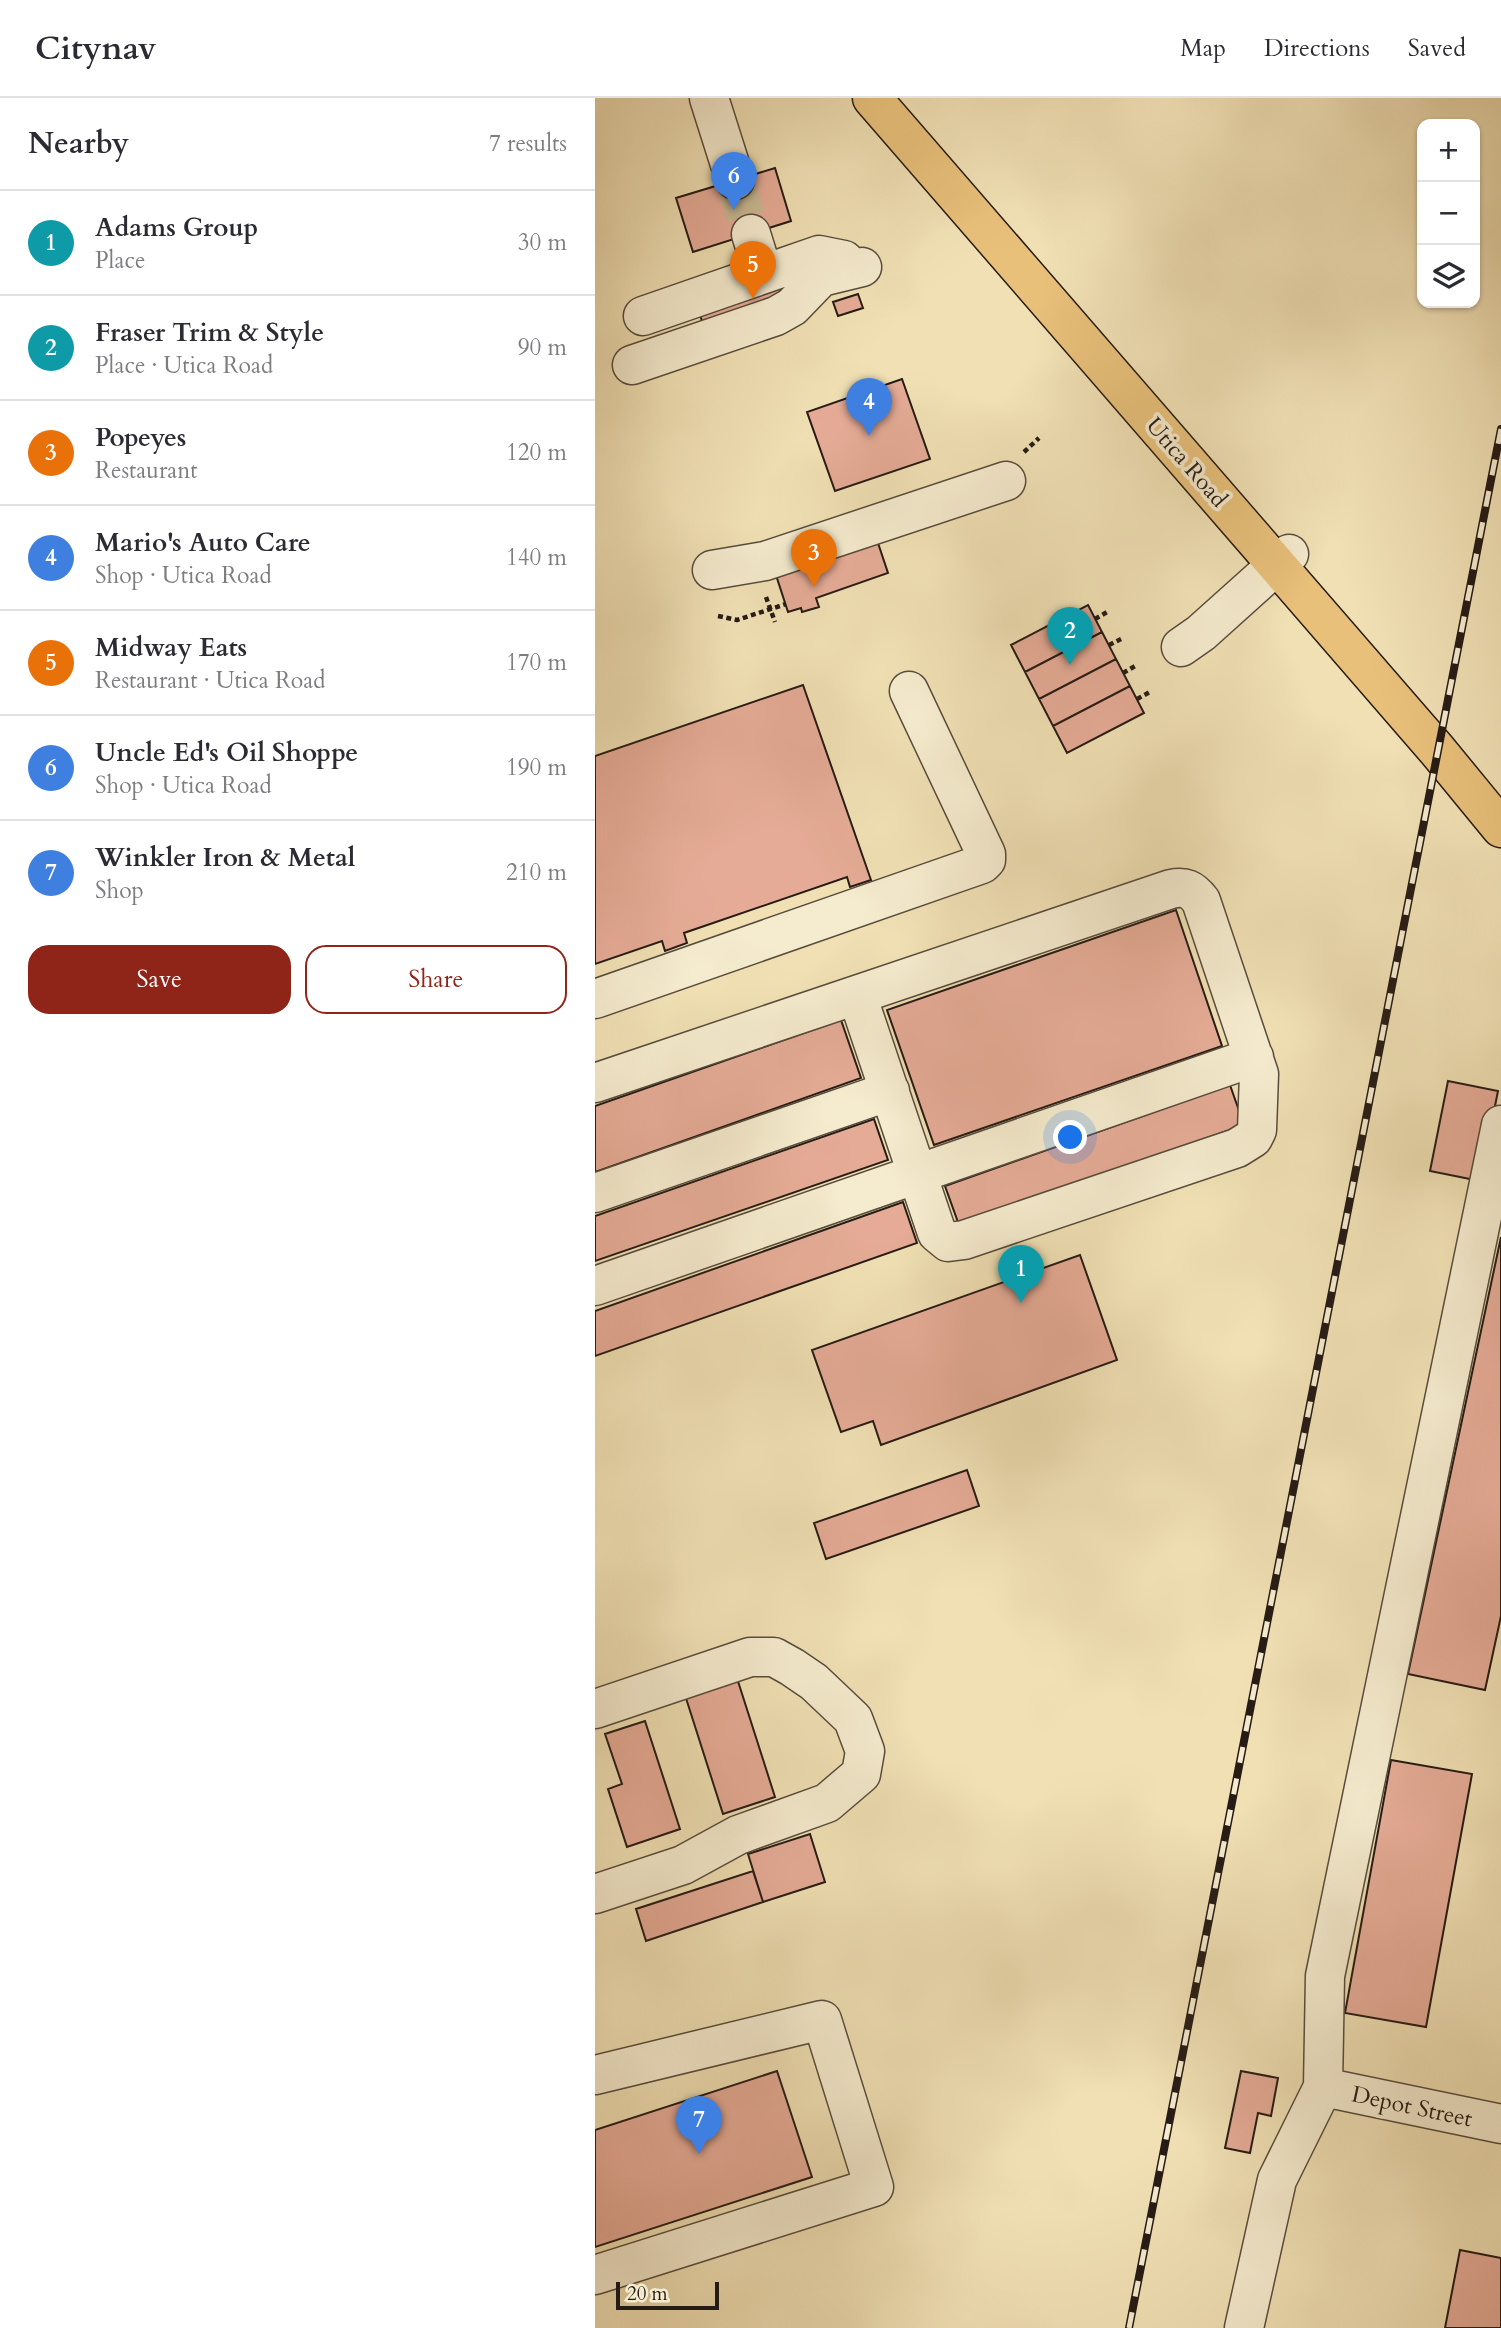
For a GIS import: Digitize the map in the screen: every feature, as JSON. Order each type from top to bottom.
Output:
[{"type":"main road","name":"Utica Road","points":[[871,98],[1283,559],[1501,828]]},
{"type":"lane","points":[[709,98],[734,180]]},
{"type":"lane","points":[[632,365],[776,316],[792,307],[821,277],[862,267],[819,255],[643,316]]},
{"type":"lane","points":[[712,570],[765,561],[1006,481]]},
{"type":"lane","points":[[1181,647],[1201,633],[1283,559]]},
{"type":"lane","points":[[595,999],[982,864],[986,860],[986,854],[909,691]]},
{"type":"lane","points":[[595,1083],[857,995],[1180,887],[1189,888],[1201,901],[1254,1057],[1259,1074],[1259,1121],[1253,1138],[1237,1147],[955,1242],[948,1242],[937,1233],[857,995]]},
{"type":"lane","points":[[595,1286],[1254,1057]]},
{"type":"lane","points":[[595,1193],[890,1091]]},
{"type":"lane","points":[[1244,2328],[1277,2180],[1323,2087],[1325,1976],[1501,1125]]},
{"type":"lane","points":[[595,1709],[750,1657],[774,1657],[814,1682],[853,1719],[865,1751],[861,1774],[827,1803],[738,1835],[683,1865],[595,1894]]},
{"type":"lane","points":[[595,2075],[822,2020],[874,2187],[595,2275]]},
{"type":"lane","name":"Depot Street","points":[[1323,2087],[1501,2124]]},
{"type":"path","points":[[718,616],[737,620],[786,604]]},
{"type":"path","points":[[1095,619],[1109,611]]},
{"type":"path","points":[[1109,645],[1123,638]]},
{"type":"path","points":[[1123,673],[1136,665]]},
{"type":"path","points":[[1137,699],[1150,692]]},
{"type":"building","points":[[775,168],[791,221],[693,252],[676,198]]},
{"type":"building","points":[[805,282],[788,301],[705,330],[697,306]]},
{"type":"building","points":[[858,294],[863,308],[838,316],[833,302]]},
{"type":"building","points":[[902,379],[930,459],[835,491],[807,412]]},
{"type":"building","points":[[877,540],[888,573],[816,598],[819,607],[802,612],[801,608],[788,612],[776,575]]},
{"type":"building","points":[[1088,605],[1102,632],[1025,672],[1011,645]]},
{"type":"building","points":[[1102,632],[1116,659],[1039,699],[1025,672]]},
{"type":"building","points":[[1116,659],[1130,686],[1053,726],[1039,699]]},
{"type":"building","points":[[803,685],[871,880],[850,887],[847,877],[684,933],[687,943],[665,951],[662,941],[595,964],[595,756]]},
{"type":"building","points":[[1130,686],[1144,713],[1067,753],[1053,726]]},
{"type":"building","points":[[1176,910],[1222,1046],[934,1145],[887,1010]]},
{"type":"building","points":[[841,1020],[861,1078],[595,1172],[595,1106]]},
{"type":"building","points":[[1448,1081],[1498,1091],[1480,1181],[1430,1171]]},
{"type":"building","points":[[1230,1085],[1244,1125],[959,1225],[945,1186]]},
{"type":"building","points":[[874,1119],[888,1160],[595,1261],[595,1216]]},
{"type":"building","points":[[903,1202],[917,1243],[595,1356],[595,1311]]},
{"type":"building","points":[[1501,1237],[1501,1616],[1485,1690],[1408,1674]]},
{"type":"building","points":[[1080,1255],[1117,1360],[881,1445],[873,1421],[841,1432],[812,1350]]},
{"type":"building","points":[[967,1470],[979,1506],[826,1559],[814,1523]]},
{"type":"building","points":[[736,1675],[775,1797],[723,1814],[684,1692]]},
{"type":"building","points":[[645,1721],[680,1829],[627,1847],[608,1789],[622,1784],[605,1734]]},
{"type":"building","points":[[1391,1760],[1472,1774],[1426,2027],[1345,2013]]},
{"type":"building","points":[[810,1834],[825,1882],[763,1902],[748,1854]]},
{"type":"building","points":[[753,1871],[763,1902],[646,1941],[636,1909]]},
{"type":"building","points":[[777,2071],[812,2177],[595,2247],[595,2130]]},
{"type":"building","points":[[1241,2071],[1278,2078],[1271,2116],[1258,2113],[1250,2153],[1225,2148]]},
{"type":"building","points":[[1460,2250],[1501,2258],[1501,2328],[1445,2328]]},
{"type":"tunnel","points":[[735,180],[751,234]]},
{"type":"railway","points":[[1129,2328],[1501,429]]},
{"type":"place","name":"Uncle Ed's Oil Shoppe","points":[[734,210]]},
{"type":"place","name":"Midway Eats","points":[[753,299]]},
{"type":"place","name":"Mario's Auto Care","points":[[869,436]]},
{"type":"place","name":"Popeyes","points":[[814,587]]},
{"type":"place","name":"Fraser Trim & Style","points":[[1070,665]]},
{"type":"place","name":"Adams Group","points":[[1021,1303]]},
{"type":"place","name":"Winkler Iron & Metal","points":[[699,2154]]}]
